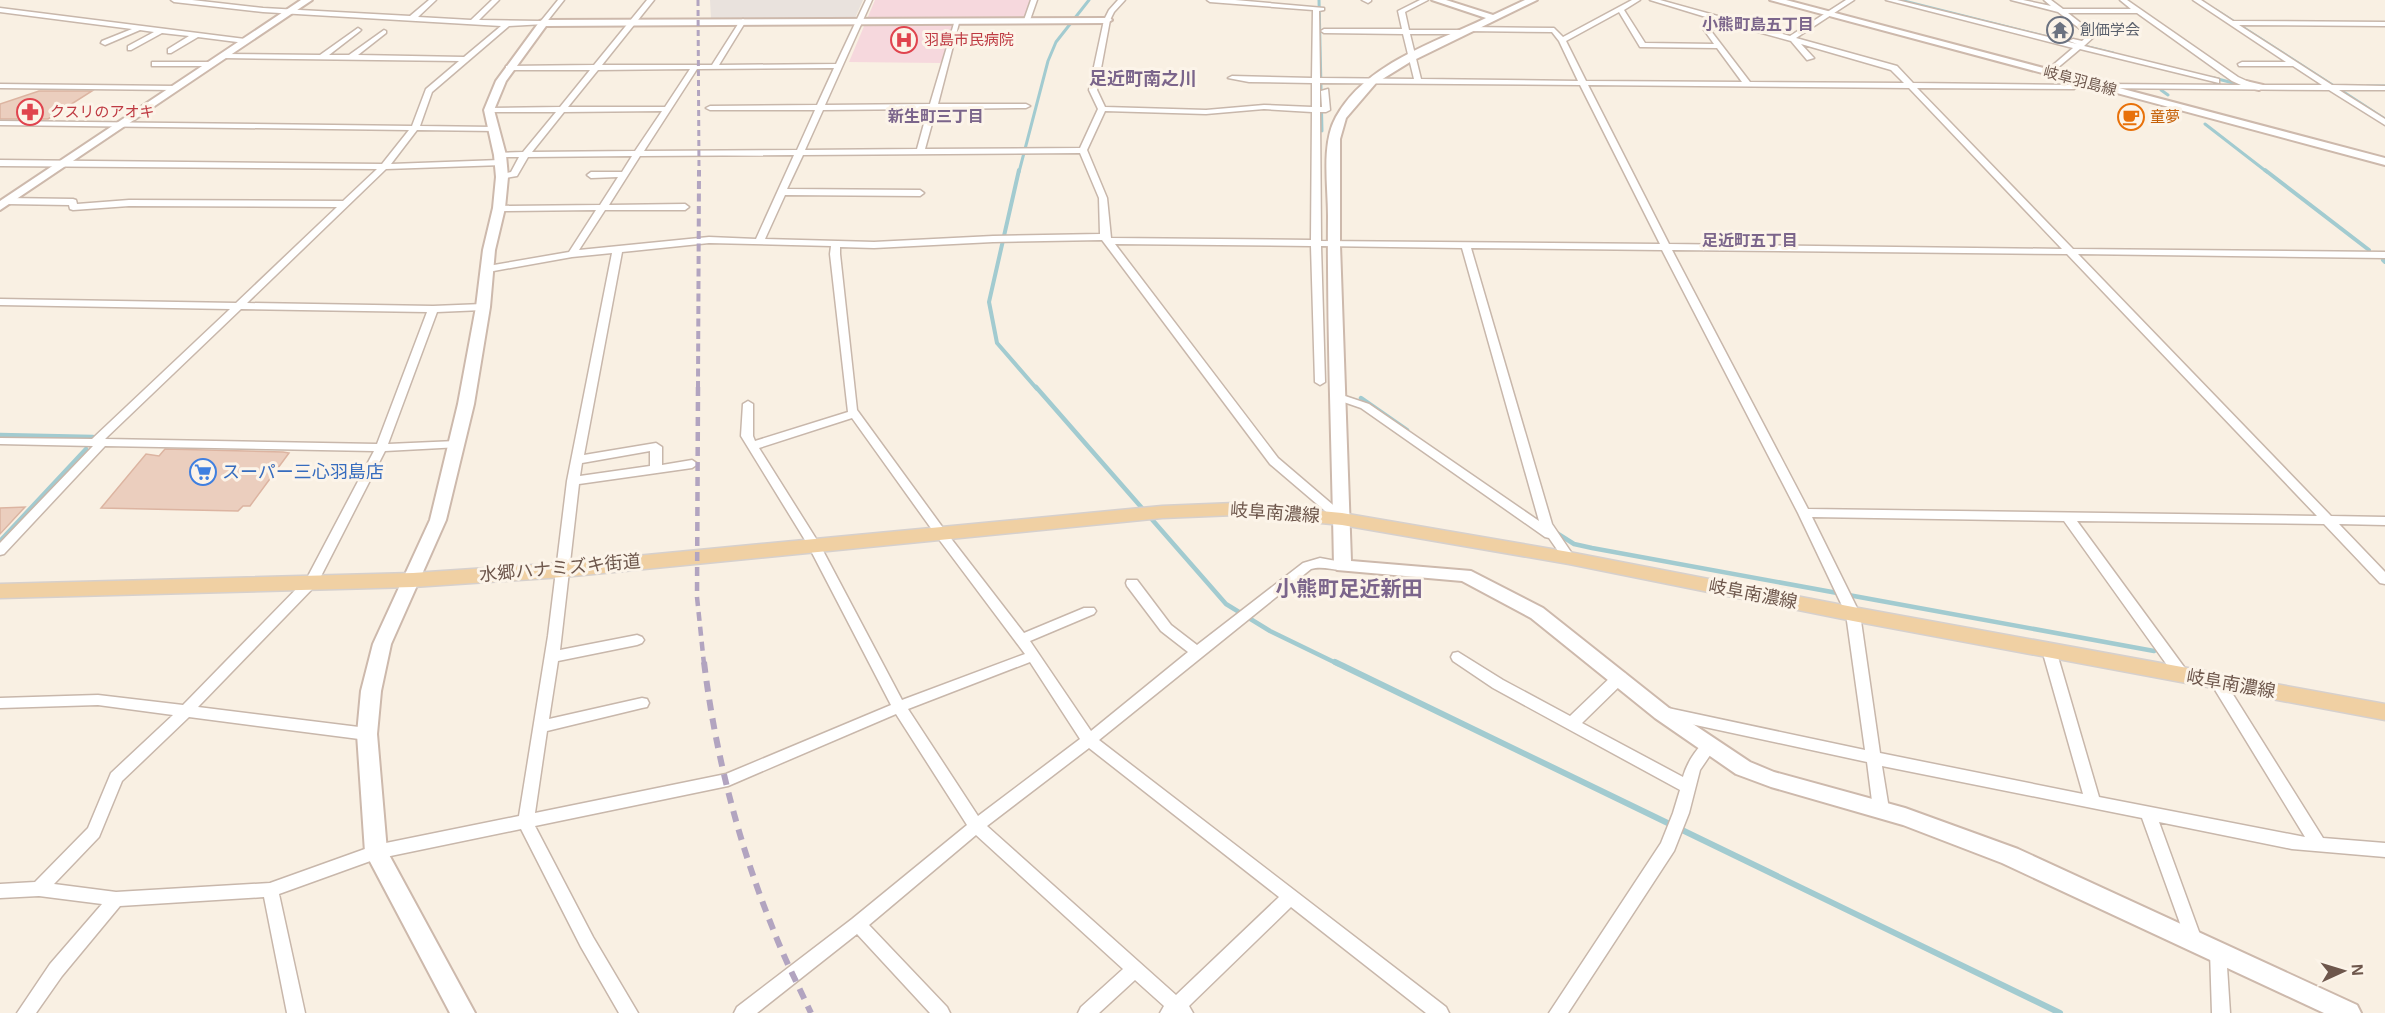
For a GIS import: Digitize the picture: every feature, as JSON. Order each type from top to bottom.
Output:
[{"type":"main road","name":"岐阜南濃線","points":[[1119,516],[1235,509],[1342,519],[1569,558],[1853,614],[2385,712]]},
{"type":"main road","name":"水郷ハナミズキ街道","points":[[0,591],[413,579],[563,570],[814,545],[942,535],[1119,516]]},
{"type":"street","points":[[174,0],[290,12],[507,24],[1107,20]]},
{"type":"street","points":[[4,203],[307,0]]},
{"type":"street","points":[[411,19],[433,0]]},
{"type":"street","points":[[473,22],[496,0]]},
{"type":"street","points":[[463,1013],[376,852],[367,734],[371,691],[382,644],[438,520],[456,445],[483,307],[492,231],[499,208],[502,177],[489,110],[509,68],[561,0]]},
{"type":"street","points":[[502,177],[514,174],[525,155],[651,0]]},
{"type":"street","points":[[759,242],[869,0]]},
{"type":"street","points":[[1027,20],[1034,0]]},
{"type":"street","points":[[1102,109],[1093,90],[1107,20],[1111,11],[1122,0]]},
{"type":"street","points":[[1210,0],[1320,9]]},
{"type":"street","points":[[1321,81],[1320,9],[1324,0]]},
{"type":"street","points":[[1418,81],[1401,11],[1425,0]]},
{"type":"street","points":[[1437,0],[1494,18]]},
{"type":"street","points":[[1343,566],[1334,245],[1334,139],[1341,118],[1371,81],[1412,57],[1532,0]]},
{"type":"street","points":[[1562,40],[1637,0]]},
{"type":"street","points":[[1653,0],[1894,68],[2385,580]]},
{"type":"street","name":"岐阜羽島線","points":[[1775,0],[2385,162]]},
{"type":"street","points":[[1792,38],[1851,0]]},
{"type":"street","points":[[1889,0],[2259,87]]},
{"type":"street","points":[[1909,0],[2216,81]]},
{"type":"street","points":[[2014,0],[2061,11],[2140,11]]},
{"type":"street","points":[[2047,0],[2092,35],[2049,73]]},
{"type":"street","points":[[2123,0],[2235,79],[2246,84]]},
{"type":"street","points":[[2196,0],[2385,123]]},
{"type":"street","points":[[1320,9],[1324,31],[1317,110],[1316,245],[1320,382]]},
{"type":"street","points":[[1620,9],[1643,45],[1719,46]]},
{"type":"street","points":[[0,10],[245,41]]},
{"type":"street","points":[[920,152],[958,20]]},
{"type":"street","points":[[1725,20],[1707,30],[1747,83]]},
{"type":"street","points":[[714,67],[743,21]]},
{"type":"street","points":[[2231,23],[2385,24]]},
{"type":"street","points":[[0,551],[99,442],[384,168],[415,128],[429,91],[507,24]]},
{"type":"street","points":[[105,43],[140,28]]},
{"type":"street","points":[[322,57],[358,30]]},
{"type":"street","points":[[1324,31],[1554,30],[1562,40],[1626,171],[1804,513],[1853,614],[1881,809]]},
{"type":"street","points":[[131,48],[160,31]]},
{"type":"street","points":[[350,58],[384,32]]},
{"type":"street","points":[[171,51],[196,35]]},
{"type":"street","points":[[1792,38],[1810,58]]},
{"type":"street","points":[[224,56],[466,59]]},
{"type":"street","points":[[154,64],[211,64]]},
{"type":"street","points":[[2242,64],[2294,64]]},
{"type":"street","points":[[509,68],[839,66]]},
{"type":"street","points":[[572,254],[694,68]]},
{"type":"street","points":[[1232,78],[1321,81],[2074,87],[2081,81]]},
{"type":"street","points":[[0,86],[174,88]]},
{"type":"street","points":[[2099,86],[2385,88]]},
{"type":"street","points":[[710,108],[1026,106]]},
{"type":"street","points":[[1102,109],[1206,112],[1264,107],[1317,110]]},
{"type":"street","points":[[489,110],[667,109]]},
{"type":"street","points":[[1102,109],[1083,150],[1103,198],[1106,239],[1139,279],[1269,454],[1342,519]]},
{"type":"street","points":[[0,123],[493,129]]},
{"type":"street","points":[[0,163],[384,168],[525,155],[1083,150]]},
{"type":"street","points":[[591,175],[625,174]]},
{"type":"street","points":[[782,192],[920,193]]},
{"type":"street","points":[[4,203],[73,202],[73,207],[129,203],[346,204]]},
{"type":"street","points":[[499,208],[685,207]]},
{"type":"street","points":[[488,269],[572,254],[709,240],[836,245],[1018,238],[1316,245],[2383,256]]},
{"type":"street","points":[[836,245],[847,370],[855,413],[942,535],[1022,639],[1089,740],[1440,1013]]},
{"type":"street","points":[[1466,246],[1546,524],[1569,558]]},
{"type":"street","points":[[617,251],[573,482],[552,657],[526,823],[587,942],[629,1013]]},
{"type":"street","points":[[0,302],[238,307],[433,309],[483,307]]},
{"type":"street","points":[[39,889],[94,832],[116,777],[184,712],[312,581],[381,448],[433,309]]},
{"type":"street","points":[[1339,397],[1365,406],[1558,540]]},
{"type":"street","points":[[748,404],[747,436],[752,446],[814,545],[899,707],[976,826],[1134,969],[1176,1011],[1291,896]]},
{"type":"street","points":[[752,446],[855,413]]},
{"type":"street","points":[[0,441],[381,448],[456,445]]},
{"type":"street","points":[[577,460],[656,447],[656,469]]},
{"type":"street","points":[[573,482],[692,464]]},
{"type":"street","points":[[1804,513],[2385,521]]},
{"type":"street","points":[[2068,517],[2182,675]]},
{"type":"street","points":[[743,1013],[858,924],[976,826],[1089,740],[1220,634],[1307,566],[1320,562],[1343,566],[1465,575],[1537,614],[1620,677],[1662,713],[1743,768],[1771,779],[1881,809],[2010,856],[2349,1013]]},
{"type":"street","points":[[1132,583],[1166,628],[1197,652]]},
{"type":"street","points":[[1022,639],[1089,611]]},
{"type":"street","points":[[552,657],[637,640]]},
{"type":"street","points":[[2049,650],[2093,802]]},
{"type":"street","points":[[0,891],[39,889],[116,899],[270,890],[376,852],[728,780],[899,707],[1033,656]]},
{"type":"street","points":[[1458,657],[1498,684],[1688,787]]},
{"type":"street","points":[[1571,724],[1620,677]]},
{"type":"street","points":[[2217,681],[2318,844]]},
{"type":"street","points":[[0,703],[98,700],[367,734]]},
{"type":"street","points":[[541,727],[642,703]]},
{"type":"street","points":[[1662,713],[2292,842],[2385,850]]},
{"type":"street","points":[[1558,1013],[1668,846],[1693,768],[1710,745]]},
{"type":"street","points":[[2148,813],[2194,940]]},
{"type":"street","points":[[270,890],[296,1013]]},
{"type":"street","points":[[26,1013],[56,970],[116,899]]},
{"type":"street","points":[[858,924],[941,1013]]},
{"type":"street","points":[[2218,951],[2221,1013]]},
{"type":"street","points":[[1087,1013],[1134,969]]},
{"type":"shaded area","points":[[710,0],[863,0],[855,18],[848,20],[711,19]]},
{"type":"shaded area","name":"羽島市民病院","points":[[875,0],[1032,0],[1027,17],[1024,18],[957,18],[943,62],[849,62]]},
{"type":"building","name":"クスリのアオキ","points":[[39,91],[92,91],[48,119],[0,119],[0,104]]},
{"type":"building","name":"スーパー三心羽島店","points":[[165,449],[289,453],[250,506],[243,506],[238,511],[101,508],[146,454],[159,456]]},
{"type":"building","points":[[25,507],[0,534],[0,508]]},
{"type":"waterway","points":[[1019,172],[1048,61],[1056,42],[1089,0]]},
{"type":"waterway","points":[[1319,0],[1322,131]]},
{"type":"waterway","points":[[1900,0],[2048,37]]},
{"type":"waterway","points":[[2216,10],[2334,86]]},
{"type":"waterway","points":[[2080,45],[2113,53]]},
{"type":"waterway","points":[[2214,78],[2241,85]]},
{"type":"waterway","points":[[2367,86],[2385,86]]},
{"type":"waterway","points":[[2161,90],[2168,95]]},
{"type":"waterway","points":[[2342,91],[2385,119]]},
{"type":"waterway","points":[[2205,124],[2267,172]]},
{"type":"waterway","points":[[1019,170],[989,302],[997,343],[1037,389]]},
{"type":"waterway","points":[[2265,170],[2369,250]]},
{"type":"waterway","points":[[1036,387],[1226,604],[1270,631],[1338,664]]},
{"type":"waterway","points":[[1361,398],[1407,430]]},
{"type":"waterway","points":[[0,435],[93,437]]},
{"type":"waterway","points":[[0,541],[86,449]]},
{"type":"waterway","points":[[1555,532],[1574,544],[1592,548],[2154,651]]},
{"type":"waterway","points":[[1335,662],[2060,1013]]},
{"type":"railway","points":[[698,0],[699,171]]},
{"type":"railway","points":[[698,389],[699,171]]},
{"type":"railway","points":[[698,387],[697,597],[704,664]]},
{"type":"railway","points":[[704,662],[722,764],[749,865],[777,940],[811,1013]]},
{"type":"place","name":"創価学会","points":[[2060,30]]},
{"type":"place","name":"羽島市民病院","points":[[904,40]]},
{"type":"place","name":"クスリのアオキ","points":[[30,112]]},
{"type":"place","name":"童夢","points":[[2131,117]]},
{"type":"place","name":"スーパー三心羽島店","points":[[203,472]]},
{"type":"district","name":"小熊町島五丁目","points":[[1758,24]]},
{"type":"district","name":"足近町南之川","points":[[1143,79]]},
{"type":"district","name":"新生町三丁目","points":[[936,116]]},
{"type":"district","name":"足近町五丁目","points":[[1750,240]]},
{"type":"district","name":"小熊町足近新田","points":[[1349,589]]}]
